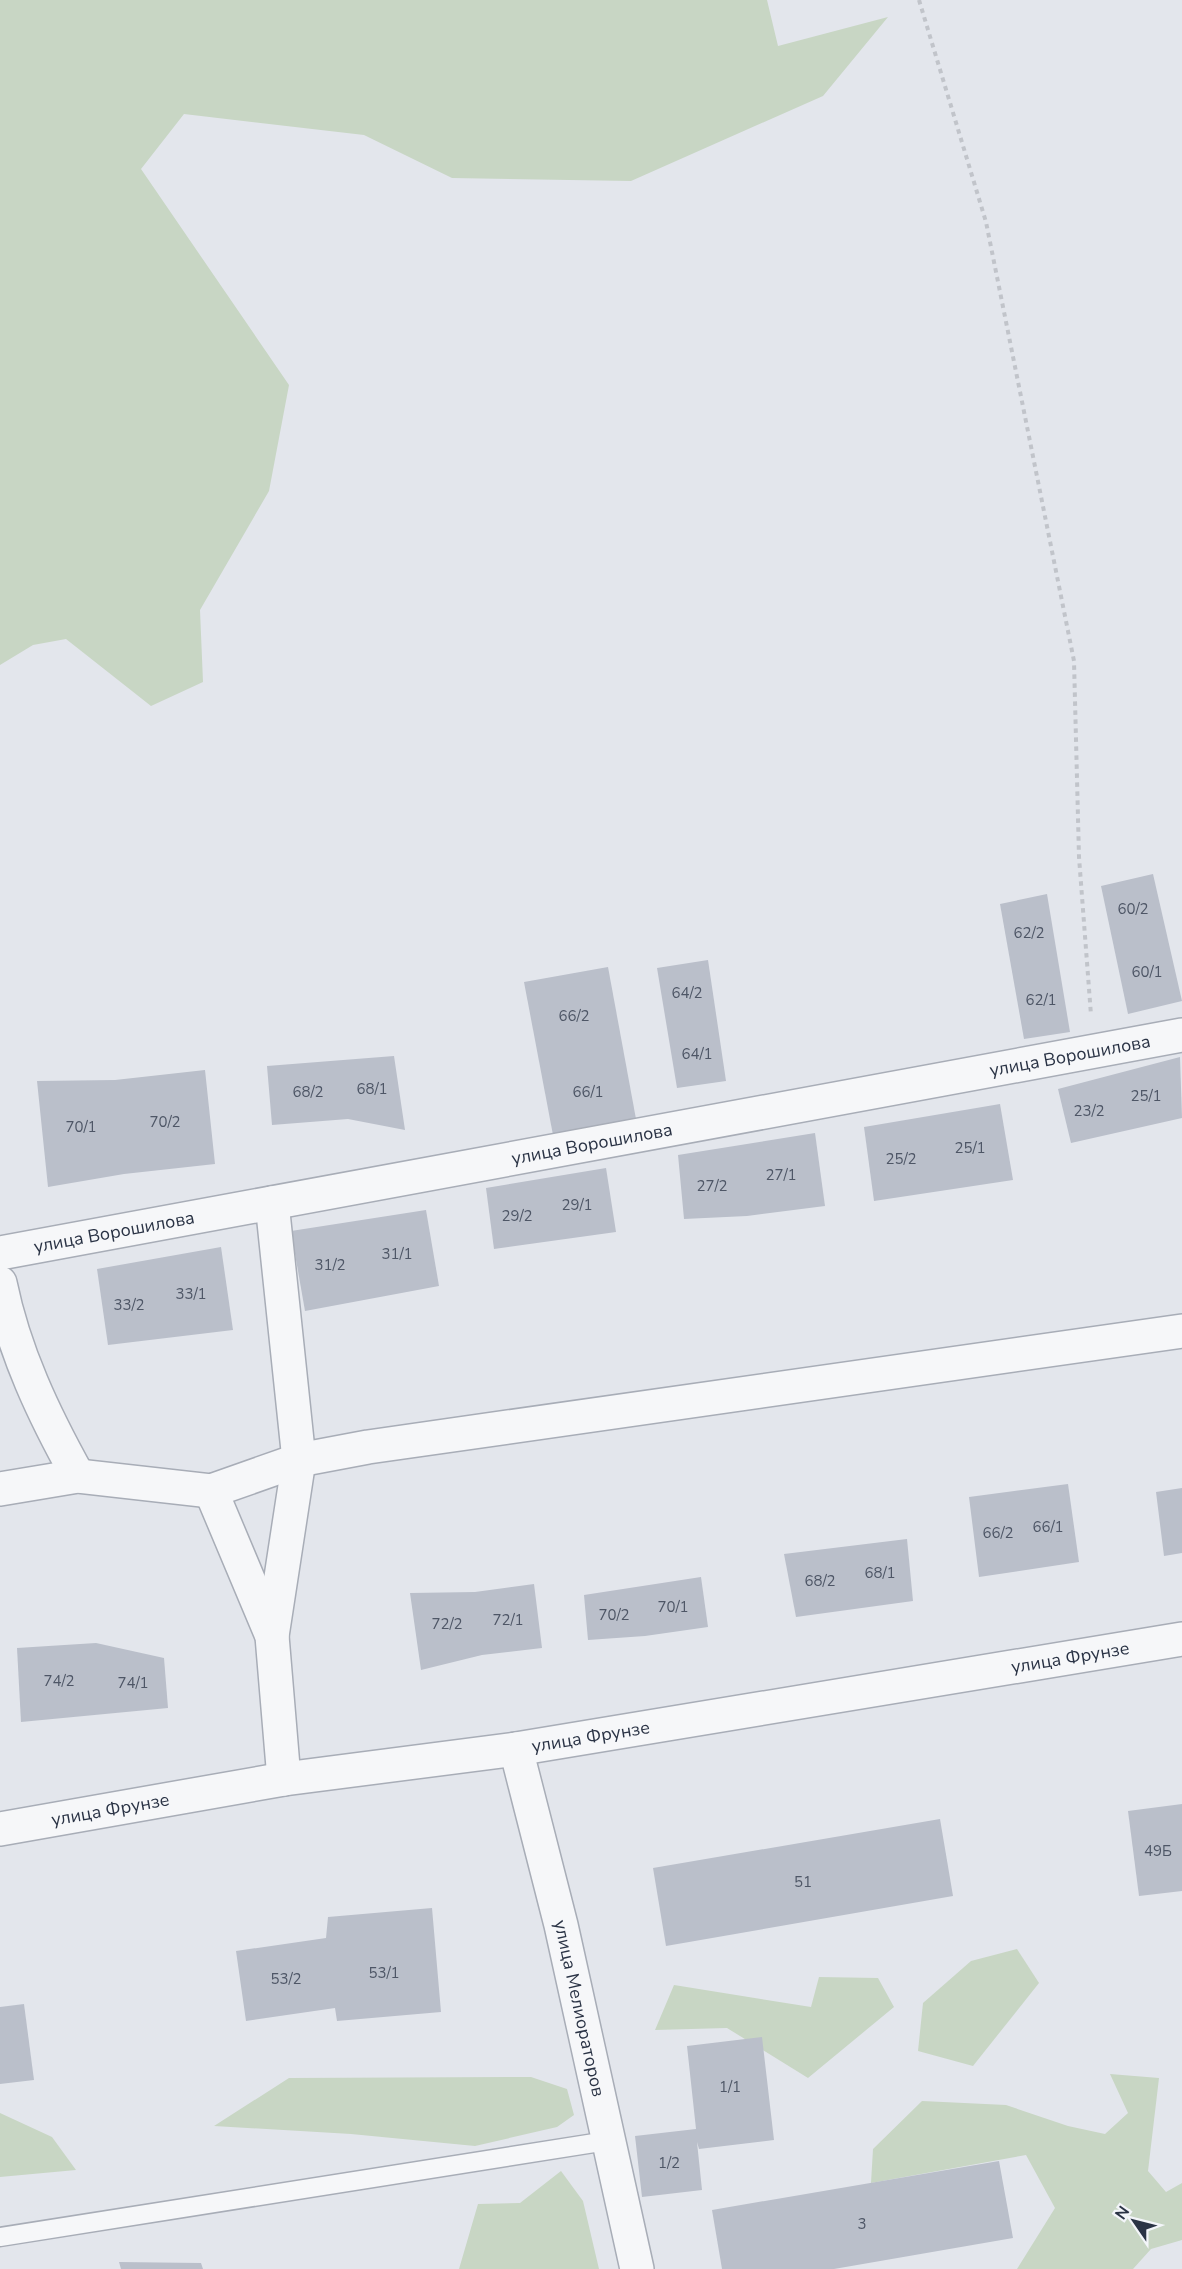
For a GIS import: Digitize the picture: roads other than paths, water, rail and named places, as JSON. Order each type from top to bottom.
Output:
[{"type":"street","name":"улица Ворошилова","points":[[0,1253],[1182,1035]]},
{"type":"street","points":[[272,1203],[299,1460],[272,1636],[284,1779]]},
{"type":"street","points":[[0,1283],[7,1317],[41,1408],[78,1476]]},
{"type":"street","points":[[0,1489],[78,1476],[211,1491],[299,1460],[380,1445],[1182,1331]]},
{"type":"street","points":[[211,1491],[272,1636]]},
{"type":"street","name":"улица Фрунзе","points":[[0,1830],[284,1779],[516,1749],[1182,1640]]},
{"type":"street","name":"улица Мелиораторов","points":[[516,1749],[561,1925],[637,2269]]},
{"type":"lane","points":[[0,2237],[607,2141]]}]
